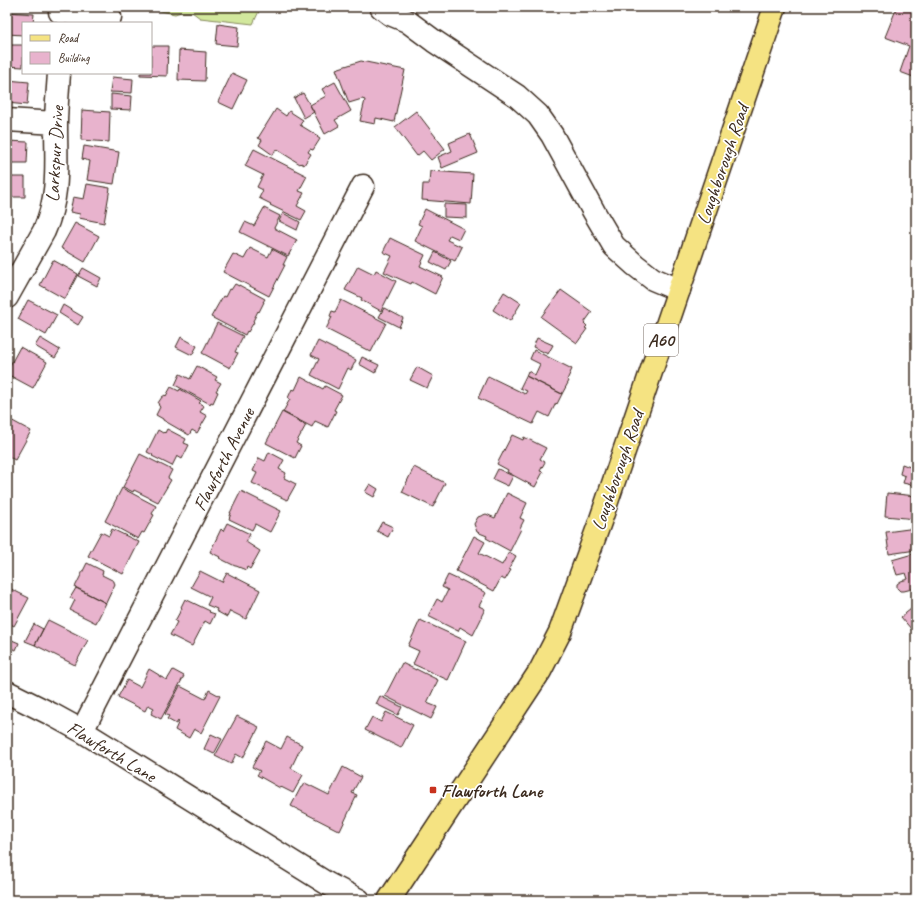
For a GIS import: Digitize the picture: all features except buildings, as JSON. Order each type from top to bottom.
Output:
[{"type":"main road","name":"Loughborough Road","points":[[389,900],[540,671],[560,632],[605,507],[775,7]]},
{"type":"street","points":[[381,7],[390,14],[408,14],[434,41],[517,96],[538,115],[552,135],[614,246],[653,279],[679,290]]},
{"type":"street","points":[[60,14],[110,16]]},
{"type":"street","name":"Larkspur Drive","points":[[7,297],[44,231],[51,211],[57,177],[56,123],[59,74]]},
{"type":"street","points":[[7,120],[56,123]]},
{"type":"street","name":"Flawforth Avenue","points":[[82,731],[363,186]]},
{"type":"street","name":"Flawforth Lane","points":[[7,692],[82,731],[328,884],[359,900]]},
{"type":"green space","points":[[141,7],[261,7],[253,24],[200,18],[192,12],[181,12],[175,14]]},
{"type":"place","name":"Flawforth Lane","points":[[433,790]]}]
